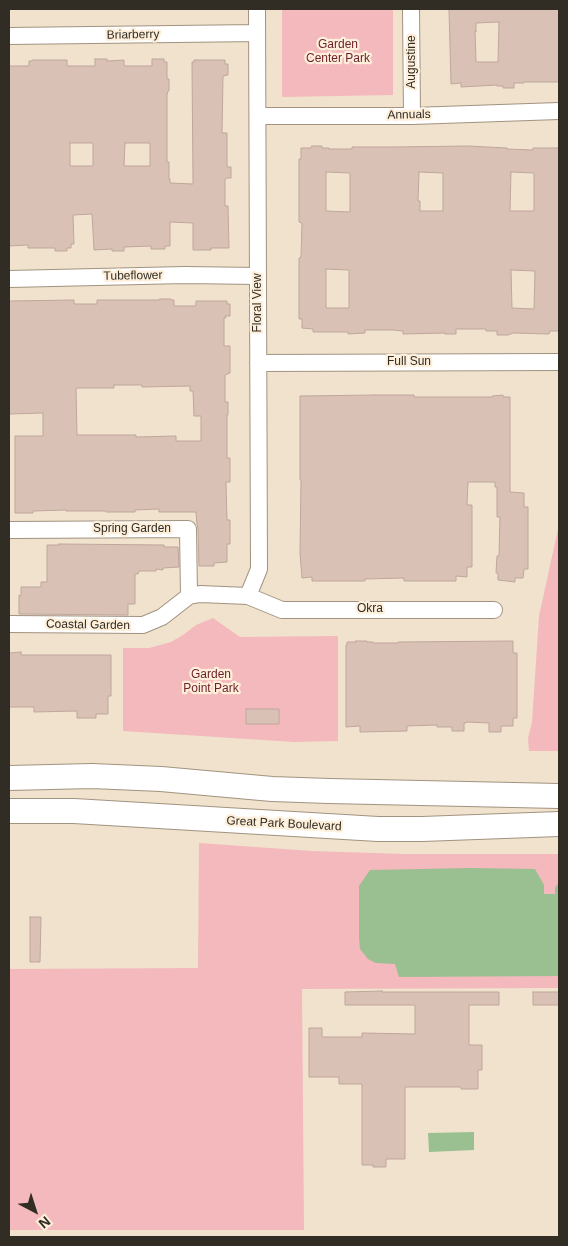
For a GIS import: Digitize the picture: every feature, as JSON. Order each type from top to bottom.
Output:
[{"type":"main road","points":[[9,766],[92,776]]},
{"type":"main road","points":[[9,778],[92,776],[161,779],[272,789],[559,796]]},
{"type":"main road","name":"Great Park Boulevard","points":[[9,811],[74,811],[138,814],[378,829],[422,830],[559,824]]},
{"type":"main road","points":[[9,821],[138,814]]},
{"type":"street","name":"Floral View","points":[[248,596],[259,569],[257,9]]},
{"type":"street","name":"Augustine","points":[[412,9],[412,116]]},
{"type":"street","name":"Briarberry","points":[[9,36],[258,34]]},
{"type":"street","name":"Annuals","points":[[258,116],[412,116],[559,111]]},
{"type":"street","name":"Tubeflower","points":[[9,279],[258,276]]},
{"type":"street","name":"Full Sun","points":[[258,363],[559,362]]},
{"type":"street","name":"Spring Garden","points":[[9,530],[188,529],[190,596]]},
{"type":"street","points":[[190,596],[200,594],[248,596]]},
{"type":"street","name":"Coastal Garden","points":[[9,624],[143,625],[162,617],[190,596]]},
{"type":"street","name":"Okra","points":[[248,596],[282,610],[494,610]]},
{"type":"green space","name":"Garden Center Park","points":[[282,9],[393,9],[393,95],[282,97]]},
{"type":"green space","points":[[559,513],[559,751],[529,751],[528,738],[532,722],[539,616],[558,529]]},
{"type":"green space","name":"Garden Point Park","points":[[213,618],[240,637],[338,636],[338,741],[294,742],[123,731],[123,648],[149,648],[171,642],[196,625]]},
{"type":"green space","points":[[199,843],[312,851],[404,854],[559,854],[559,988],[302,989],[304,1230],[9,1230],[9,969],[198,968]]},
{"type":"shaded area","points":[[535,869],[544,885],[544,894],[555,894],[555,888],[559,882],[559,976],[399,977],[395,964],[376,963],[368,959],[360,949],[359,886],[370,870]]},
{"type":"shaded area","points":[[474,1132],[474,1150],[429,1152],[428,1133]]},
{"type":"building","points":[[449,9],[559,9],[559,82],[514,83],[514,88],[503,88],[503,86],[497,85],[461,87],[461,83],[451,84]],"holes":[[[499,22],[498,62],[476,62],[476,23]]]},
{"type":"building","points":[[95,59],[107,59],[107,61],[124,60],[124,66],[152,66],[152,59],[164,59],[164,62],[167,62],[169,91],[167,95],[167,162],[169,162],[169,179],[170,183],[193,184],[192,62],[194,60],[225,60],[225,64],[228,64],[228,75],[223,76],[222,133],[227,133],[227,167],[231,167],[231,178],[226,178],[225,180],[225,206],[228,206],[229,248],[193,250],[193,223],[170,222],[170,246],[165,246],[165,249],[151,249],[151,246],[124,247],[124,251],[112,251],[112,249],[94,250],[92,214],[73,215],[74,244],[71,244],[71,248],[67,248],[67,251],[55,251],[55,248],[28,248],[28,245],[9,246],[9,66],[29,66],[29,61],[32,60],[67,60],[67,66],[95,66]],"holes":[[[70,143],[93,143],[93,166],[70,166]],[[125,143],[150,143],[150,166],[124,166]]]},
{"type":"building","points":[[312,146],[322,146],[322,148],[329,149],[352,149],[352,147],[468,146],[533,150],[533,148],[559,148],[559,331],[550,331],[549,334],[513,333],[497,335],[497,331],[486,331],[486,329],[456,329],[456,334],[403,334],[403,331],[365,330],[365,333],[348,334],[348,332],[313,332],[313,329],[302,328],[302,319],[299,319],[299,258],[301,257],[302,223],[299,222],[299,159],[301,159],[301,148],[311,148]],"holes":[[[326,172],[350,173],[350,212],[326,211]],[[419,172],[443,173],[443,211],[420,211],[420,201],[418,201]],[[511,172],[534,173],[534,211],[510,211]],[[326,269],[349,270],[349,308],[326,308]],[[511,270],[535,271],[534,309],[512,308]]]},
{"type":"building","points":[[74,300],[74,304],[97,304],[97,300],[174,300],[174,306],[196,306],[196,301],[227,301],[227,304],[230,304],[230,316],[225,316],[226,318],[224,318],[224,346],[230,346],[230,373],[225,375],[225,402],[228,402],[227,458],[230,458],[230,482],[226,482],[227,520],[230,520],[230,544],[227,544],[227,562],[214,563],[214,566],[199,566],[196,512],[159,512],[159,509],[135,510],[135,512],[66,510],[15,513],[15,436],[43,436],[43,413],[9,414],[9,301]],"holes":[[[114,385],[142,385],[142,387],[190,386],[190,391],[193,391],[194,416],[201,416],[201,441],[176,441],[176,436],[77,435],[76,388],[114,388]]]},
{"type":"building","points":[[414,395],[414,397],[492,397],[503,395],[503,397],[510,397],[510,492],[524,493],[524,507],[528,507],[528,569],[524,569],[523,578],[515,578],[515,582],[498,580],[498,573],[496,573],[497,556],[499,556],[500,517],[497,517],[497,487],[495,487],[495,482],[468,482],[467,505],[472,505],[472,567],[467,567],[467,577],[456,576],[456,581],[404,581],[404,578],[365,579],[365,581],[312,581],[312,577],[302,578],[300,553],[300,396]]},
{"type":"building","points":[[47,545],[164,545],[164,547],[178,547],[179,567],[163,568],[163,570],[156,569],[156,571],[139,571],[138,574],[135,574],[135,604],[128,604],[128,615],[19,614],[21,587],[41,587],[41,582],[47,582]]},
{"type":"building","points":[[513,641],[513,653],[517,653],[517,718],[513,718],[513,726],[501,726],[501,732],[489,732],[489,723],[466,722],[464,723],[464,731],[452,731],[452,727],[437,727],[437,725],[407,726],[407,731],[360,732],[360,726],[346,727],[346,645],[347,642],[398,643]]},
{"type":"building","points":[[21,652],[21,655],[111,655],[111,696],[108,696],[108,714],[96,714],[96,718],[77,718],[77,711],[34,712],[34,707],[9,707],[9,653]]},
{"type":"building","points":[[246,709],[279,709],[279,724],[246,724]]},
{"type":"building","points":[[30,917],[41,917],[40,962],[30,962]]},
{"type":"building","points":[[345,992],[499,992],[499,1005],[469,1005],[469,1045],[482,1045],[482,1070],[478,1070],[478,1089],[461,1089],[461,1087],[405,1087],[405,1159],[386,1159],[386,1167],[373,1167],[373,1165],[362,1165],[362,1084],[339,1084],[339,1077],[309,1077],[309,1028],[322,1028],[322,1037],[362,1037],[362,1033],[415,1034],[415,1005],[345,1005]]},
{"type":"building","points":[[533,992],[559,992],[559,1005],[533,1005]]}]
